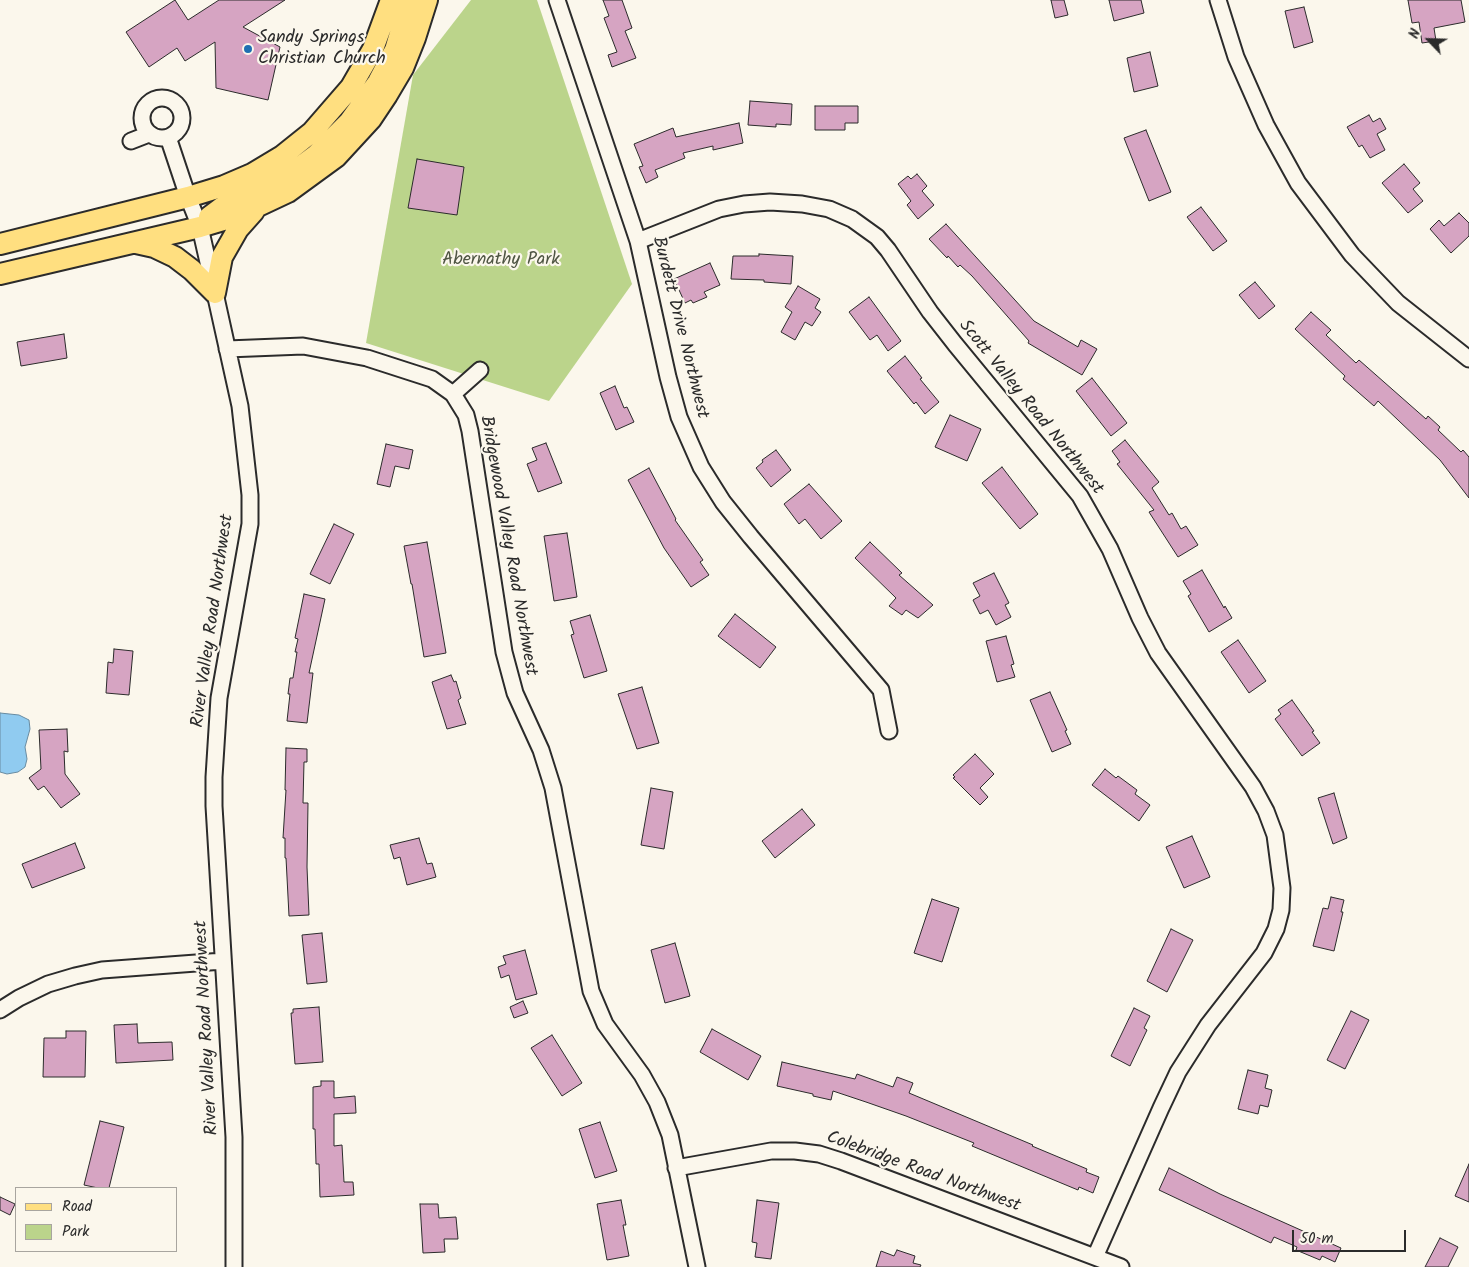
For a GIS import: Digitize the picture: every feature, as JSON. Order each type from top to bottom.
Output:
[{"type":"main road","points":[[0,244],[188,197],[224,186],[252,174],[282,156],[312,132],[352,87],[363,69],[382,28],[391,0]]},
{"type":"main road","points":[[200,227],[213,213],[221,208],[262,190],[292,173],[328,144],[349,122],[378,82],[395,50],[404,20],[407,0]]},
{"type":"main road","points":[[0,274],[200,227],[237,216],[288,192],[336,157],[371,119],[387,96],[402,68],[415,38],[427,0]]},
{"type":"main road","points":[[216,292],[222,257],[238,230],[257,208]]},
{"type":"main road","points":[[136,243],[154,247],[175,257],[216,292]]},
{"type":"street","name":"Burdett Drive Northwest","points":[[557,0],[638,241],[677,409],[701,467],[724,502],[751,537],[880,690],[889,731]]},
{"type":"street","points":[[1218,0],[1243,74],[1266,125],[1298,182],[1352,255],[1398,303],[1469,360]]},
{"type":"street","points":[[165,98],[176,104],[182,116],[179,129],[168,137],[161,138],[149,134],[142,123],[143,110],[152,100],[165,98]]},
{"type":"street","points":[[131,141],[149,134]]},
{"type":"street","name":"River Valley Road Northwest","points":[[168,137],[200,227],[216,292],[240,406],[250,495],[250,524],[218,698],[214,768],[214,806],[234,1137],[234,1267]]},
{"type":"street","name":"Scott Valley Road Northwest","points":[[638,241],[719,209],[744,204],[770,202],[802,204],[829,209],[852,219],[876,237],[888,250],[930,312],[955,344],[1080,496],[1110,549],[1140,618],[1158,653],[1253,787],[1266,811],[1275,835],[1282,888],[1281,910],[1276,929],[1264,953],[1208,1025],[1178,1072],[1095,1257]]},
{"type":"street","name":"Bridgewood Valley Road Northwest","points":[[227,349],[303,346],[367,358],[432,379],[453,394],[466,415],[504,652],[515,692],[541,750],[553,788],[591,991],[605,1024],[642,1075],[657,1102],[670,1135],[697,1267]]},
{"type":"street","points":[[453,394],[480,370]]},
{"type":"street","points":[[0,1010],[19,998],[41,988],[75,976],[102,970],[223,961]]},
{"type":"street","name":"Colebridge Road Northwest","points":[[676,1168],[771,1151],[795,1151],[818,1154],[842,1161],[1121,1267]]},
{"type":"green space","name":"Abernathy Park","points":[[471,0],[537,0],[632,284],[549,401],[366,343],[413,75]]},
{"type":"water","points":[[0,713],[19,715],[29,720],[30,729],[25,747],[27,759],[25,767],[18,772],[7,774],[0,772]]},
{"type":"building","name":"Sandy Springs Christian Church","points":[[175,0],[188,20],[219,0],[285,0],[243,27],[280,47],[268,100],[216,88],[215,42],[185,61],[177,48],[149,67],[126,32]]},
{"type":"building","points":[[603,0],[622,0],[632,28],[625,31],[636,58],[612,67],[608,55],[617,52],[604,18],[609,16]]},
{"type":"building","points":[[1051,0],[1064,0],[1068,15],[1055,18]]},
{"type":"building","points":[[1109,0],[1141,0],[1144,13],[1114,21]]},
{"type":"building","points":[[1408,0],[1461,0],[1465,22],[1434,28],[1436,41],[1422,43],[1419,22],[1412,23]]},
{"type":"building","points":[[1304,7],[1313,42],[1294,48],[1285,11]]},
{"type":"building","points":[[1150,52],[1158,86],[1134,92],[1127,58]]},
{"type":"building","points":[[750,101],[792,104],[791,125],[776,124],[776,127],[748,125]]},
{"type":"building","points":[[815,106],[858,106],[858,123],[845,123],[845,130],[815,130]]},
{"type":"building","points":[[1369,115],[1373,122],[1380,118],[1386,129],[1377,134],[1385,150],[1370,158],[1362,145],[1359,147],[1347,127]]},
{"type":"building","points":[[739,123],[743,143],[713,150],[713,146],[683,153],[685,158],[655,170],[658,177],[646,183],[639,167],[643,166],[634,144],[673,128],[676,137]]},
{"type":"building","points":[[1146,130],[1171,192],[1149,201],[1124,138]]},
{"type":"building","points":[[417,159],[464,167],[457,215],[408,208]]},
{"type":"building","points":[[1404,164],[1420,183],[1413,189],[1423,201],[1408,213],[1382,183]]},
{"type":"building","points":[[917,174],[927,186],[922,191],[934,205],[918,219],[907,205],[911,201],[898,184],[908,176],[911,179]]},
{"type":"building","points":[[1201,207],[1227,241],[1213,251],[1187,217]]},
{"type":"building","points":[[1459,213],[1469,223],[1469,236],[1451,253],[1430,229],[1439,220],[1444,226]]},
{"type":"building","points":[[946,224],[1034,321],[1078,347],[1081,340],[1097,349],[1082,375],[1028,343],[1029,341],[972,276],[960,265],[958,267],[948,256],[947,258],[929,239]]},
{"type":"building","points":[[759,254],[793,256],[791,284],[764,282],[764,280],[731,279],[733,256],[759,256]]},
{"type":"building","points":[[710,263],[720,285],[704,292],[707,297],[693,303],[691,300],[685,303],[674,279]]},
{"type":"building","points":[[1255,282],[1275,306],[1259,319],[1239,295]]},
{"type":"building","points":[[798,286],[820,299],[815,308],[821,312],[812,326],[805,322],[795,340],[781,332],[792,312],[785,307]]},
{"type":"building","points":[[869,297],[901,341],[888,351],[877,335],[870,340],[849,312]]},
{"type":"building","points":[[1311,312],[1331,330],[1326,335],[1356,363],[1359,360],[1426,419],[1428,416],[1440,427],[1438,430],[1469,457],[1469,498],[1440,460],[1378,401],[1374,406],[1343,379],[1345,376],[1295,329]]},
{"type":"building","points":[[64,334],[67,358],[21,366],[17,342]]},
{"type":"building","points":[[905,356],[922,378],[920,379],[939,402],[925,414],[916,402],[914,404],[887,371]]},
{"type":"building","points":[[1092,378],[1127,423],[1111,436],[1076,391]]},
{"type":"building","points":[[615,386],[624,408],[627,407],[634,422],[616,430],[600,393]]},
{"type":"building","points":[[950,415],[981,429],[967,461],[935,447]]},
{"type":"building","points":[[1125,440],[1159,482],[1152,488],[1169,515],[1172,513],[1181,529],[1186,526],[1198,545],[1178,557],[1149,512],[1154,510],[1117,464],[1120,462],[1112,451]]},
{"type":"building","points":[[546,443],[562,483],[538,492],[527,464],[537,460],[532,448]]},
{"type":"building","points":[[386,444],[413,450],[409,469],[395,466],[390,487],[377,484]]},
{"type":"building","points":[[776,450],[791,470],[771,487],[756,468],[763,462],[762,460]]},
{"type":"building","points":[[1002,467],[1038,514],[1020,529],[982,483]]},
{"type":"building","points":[[649,468],[675,520],[703,560],[700,562],[709,575],[691,587],[664,548],[628,480]]},
{"type":"building","points":[[809,484],[842,521],[821,539],[805,519],[799,524],[784,504]]},
{"type":"building","points":[[334,524],[354,534],[330,584],[310,574]]},
{"type":"building","points":[[567,533],[577,597],[554,601],[544,536]]},
{"type":"building","points":[[427,542],[446,653],[424,657],[404,546]]},
{"type":"building","points":[[870,542],[902,573],[899,575],[933,605],[918,618],[906,610],[902,615],[889,606],[896,598],[855,558]]},
{"type":"building","points":[[1202,570],[1232,618],[1209,632],[1188,596],[1191,594],[1183,581]]},
{"type":"building","points":[[994,573],[1009,603],[1005,605],[1011,617],[996,625],[988,610],[980,614],[973,600],[980,596],[973,583]]},
{"type":"building","points":[[304,594],[325,599],[309,673],[313,673],[307,723],[287,721],[290,678],[293,678],[297,652],[295,652],[298,639],[295,638]]},
{"type":"building","points":[[735,614],[776,647],[760,668],[718,636]]},
{"type":"building","points":[[590,615],[607,671],[584,678],[571,635],[574,634],[570,621]]},
{"type":"building","points":[[1006,636],[1014,664],[1011,665],[1015,677],[997,682],[986,641]]},
{"type":"building","points":[[1238,640],[1266,681],[1249,693],[1221,652]]},
{"type":"building","points":[[114,649],[133,651],[129,695],[106,693],[108,662],[113,663]]},
{"type":"building","points":[[451,675],[454,682],[456,681],[461,698],[458,700],[466,724],[447,729],[432,682]]},
{"type":"building","points":[[642,687],[659,743],[637,749],[618,694]]},
{"type":"building","points":[[1050,692],[1067,730],[1065,731],[1071,744],[1052,752],[1030,700]]},
{"type":"building","points":[[1292,700],[1314,731],[1312,732],[1320,743],[1302,756],[1275,719],[1281,714],[1278,710]]},
{"type":"building","points":[[67,729],[68,752],[64,751],[65,774],[80,794],[61,808],[44,786],[38,790],[29,778],[41,769],[39,730]]},
{"type":"building","points":[[286,748],[307,749],[307,762],[304,762],[303,803],[308,803],[307,867],[309,915],[289,916],[285,838],[283,838]]},
{"type":"building","points":[[975,754],[994,774],[980,788],[988,797],[980,805],[953,778],[955,777],[953,775]]},
{"type":"building","points":[[1105,769],[1137,790],[1135,794],[1150,805],[1139,821],[1092,785]]},
{"type":"building","points":[[651,788],[673,792],[664,849],[641,845]]},
{"type":"building","points":[[1334,793],[1347,838],[1333,844],[1318,798]]},
{"type":"building","points":[[802,809],[815,825],[775,858],[762,841]]},
{"type":"building","points":[[1192,836],[1210,877],[1184,888],[1166,847]]},
{"type":"building","points":[[419,838],[427,864],[432,863],[436,877],[407,885],[400,857],[394,859],[390,845]]},
{"type":"building","points":[[75,843],[85,868],[32,888],[22,864]]},
{"type":"building","points":[[1331,897],[1344,900],[1334,951],[1313,946],[1323,908],[1328,909]]},
{"type":"building","points":[[932,899],[959,908],[942,962],[914,953]]},
{"type":"building","points":[[1171,929],[1193,940],[1167,992],[1147,981]]},
{"type":"building","points":[[322,933],[327,982],[307,984],[302,935]]},
{"type":"building","points":[[675,943],[690,996],[665,1003],[651,950]]},
{"type":"building","points":[[525,950],[537,994],[516,1000],[509,975],[501,978],[498,967],[506,964],[503,956]]},
{"type":"building","points":[[523,1001],[528,1013],[514,1018],[510,1007]]},
{"type":"building","points":[[319,1007],[323,1062],[295,1064],[291,1013],[293,1013],[293,1009]]},
{"type":"building","points":[[1134,1008],[1150,1016],[1144,1028],[1147,1030],[1130,1066],[1111,1056]]},
{"type":"building","points":[[1351,1011],[1369,1020],[1345,1069],[1327,1060]]},
{"type":"building","points":[[137,1024],[138,1043],[172,1042],[173,1060],[116,1063],[114,1025]]},
{"type":"building","points":[[712,1029],[761,1056],[748,1080],[700,1052]]},
{"type":"building","points":[[66,1031],[86,1031],[85,1077],[43,1077],[44,1038],[66,1038]]},
{"type":"building","points":[[552,1035],[582,1083],[562,1096],[531,1048]]},
{"type":"building","points":[[782,1062],[855,1079],[857,1074],[893,1087],[897,1077],[913,1083],[909,1093],[1087,1169],[1086,1172],[1099,1177],[1093,1193],[1079,1187],[1078,1190],[972,1146],[974,1143],[866,1102],[833,1091],[831,1100],[777,1086]]},
{"type":"building","points":[[1248,1070],[1268,1075],[1265,1088],[1272,1090],[1268,1107],[1260,1105],[1258,1114],[1238,1109]]},
{"type":"building","points":[[321,1081],[334,1081],[334,1098],[355,1096],[356,1113],[334,1114],[334,1146],[342,1145],[344,1182],[353,1182],[354,1195],[320,1197],[319,1164],[316,1164],[315,1129],[313,1129],[313,1087],[321,1086]]},
{"type":"building","points":[[100,1121],[124,1127],[109,1187],[84,1185]]},
{"type":"building","points":[[600,1122],[617,1171],[595,1178],[579,1129]]},
{"type":"building","points":[[1469,1164],[1469,1202],[1455,1196]]},
{"type":"building","points":[[1169,1168],[1220,1194],[1341,1248],[1335,1262],[1322,1256],[1320,1260],[1296,1250],[1297,1247],[1274,1237],[1271,1243],[1159,1190]]},
{"type":"building","points":[[0,1197],[15,1204],[10,1215],[0,1210]]},
{"type":"building","points":[[621,1200],[626,1225],[623,1225],[629,1256],[607,1260],[597,1204]]},
{"type":"building","points":[[757,1200],[779,1203],[771,1259],[755,1257],[757,1243],[752,1242]]},
{"type":"building","points":[[420,1204],[438,1204],[439,1218],[456,1217],[458,1239],[444,1239],[445,1252],[423,1253]]},
{"type":"building","points":[[1440,1238],[1458,1247],[1448,1267],[1425,1267]]},
{"type":"building","points":[[897,1250],[915,1256],[913,1263],[921,1265],[920,1267],[876,1267],[881,1251],[894,1256]]},
{"type":"place","name":"Sandy Springs Christian Church","points":[[248,49]]}]
